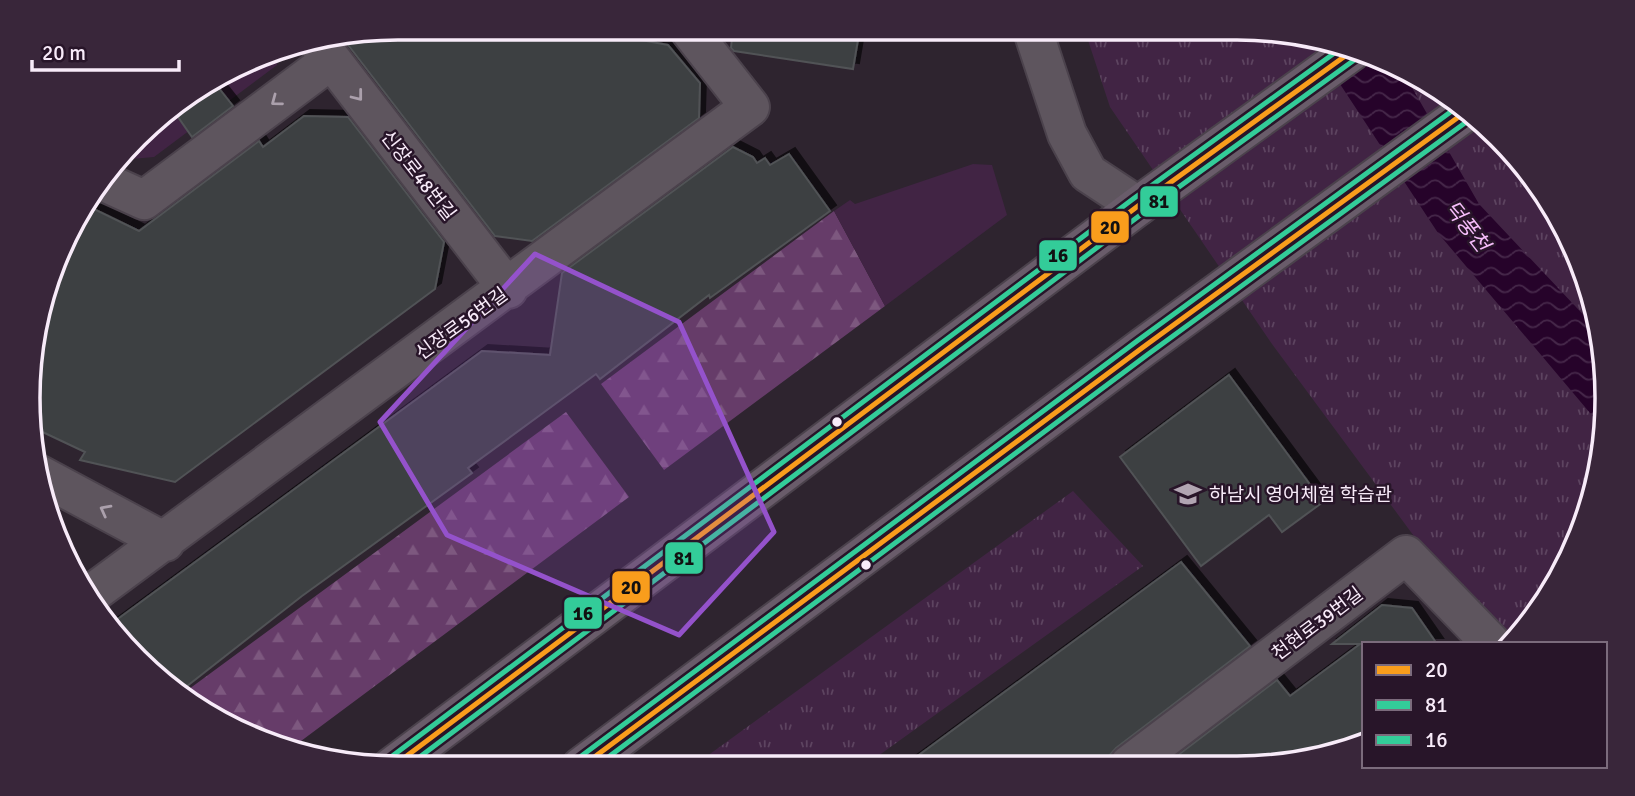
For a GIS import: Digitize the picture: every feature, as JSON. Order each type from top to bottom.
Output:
[{"type":"main road","points":[[407,756],[1152,195],[1344,57]]},
{"type":"main road","points":[[596,756],[1142,348],[1459,117]]},
{"type":"street","name":"신장로56번길","points":[[97,591],[508,289],[750,107],[697,40]]},
{"type":"street","points":[[1036,40],[1067,134],[1088,173],[1152,195]]},
{"type":"street","name":"신장로48번길","points":[[111,185],[144,200],[324,51],[508,289]]},
{"type":"street","points":[[50,480],[165,542]]},
{"type":"street","name":"천현로39번길","points":[[1141,756],[1406,555],[1490,642]]},
{"type":"highlighted area","points":[[535,254],[679,322],[774,532],[679,635],[447,535],[380,422]]},
{"type":"green space","points":[[1088,40],[1237,40],[1307,47],[1374,67],[1416,88],[1473,129],[1521,180],[1547,219],[1576,283],[1592,351],[1595,398],[1588,468],[1568,535],[1547,577],[1505,635],[1422,547],[1272,344],[1110,107]]},
{"type":"green space","points":[[278,61],[277,65],[154,157],[132,159],[162,129],[199,101],[240,77]]},
{"type":"green space","points":[[973,164],[992,165],[1007,215],[885,306],[834,211],[850,200],[855,204]]},
{"type":"green space","points":[[834,211],[885,306],[664,470],[601,384]]},
{"type":"green space","points":[[566,412],[629,497],[299,742],[240,719],[190,689]]},
{"type":"green space","points":[[1073,491],[1143,566],[878,756],[707,756]]},
{"type":"water","name":"덕풍천","points":[[1317,49],[1374,67],[1411,85],[1479,204],[1586,317],[1592,351],[1594,418],[1438,233]]},
{"type":"building","points":[[398,40],[641,40],[668,45],[700,83],[699,118],[532,241],[495,236],[347,44]]},
{"type":"building","points":[[732,40],[858,40],[853,69],[734,51],[731,48]]},
{"type":"building","points":[[219,88],[233,106],[192,137],[177,116]]},
{"type":"building","points":[[304,116],[348,117],[444,242],[435,289],[175,482],[80,460],[85,452],[42,432],[40,398],[43,351],[52,305],[67,261],[88,219],[94,209],[139,231],[259,141],[263,147]]},
{"type":"building","points":[[733,147],[753,157],[757,163],[765,158],[770,165],[789,154],[830,211],[710,298],[709,295],[600,379],[596,374],[468,468],[472,473],[302,596],[187,686],[145,651],[117,620],[482,351],[550,355],[562,273]]},
{"type":"building","points":[[1229,375],[1323,502],[1282,532],[1269,515],[1201,566],[1120,457]]},
{"type":"building","points":[[1181,562],[1250,646],[1109,756],[918,756]]},
{"type":"building","points":[[1382,605],[1412,608],[1436,642],[1362,642],[1362,733],[1330,744],[1284,753],[1177,756],[1277,680],[1290,696],[1360,644],[1332,644]]},
{"type":"transit line","name":"16","points":[[393,756],[1133,199],[1334,53]]},
{"type":"transit line","name":"20","points":[[407,756],[1138,206],[1344,57]]},
{"type":"transit line","name":"81","points":[[421,756],[1143,213],[1354,60]]},
{"type":"transit line","name":"16","points":[[581,756],[1137,341],[1451,111]]},
{"type":"transit line","name":"20","points":[[596,756],[1142,348],[1459,117]]},
{"type":"transit line","name":"81","points":[[610,756],[1147,355],[1465,123]]},
{"type":"place","name":"하남시 영어체험 학습관","points":[[1188,494]]}]
